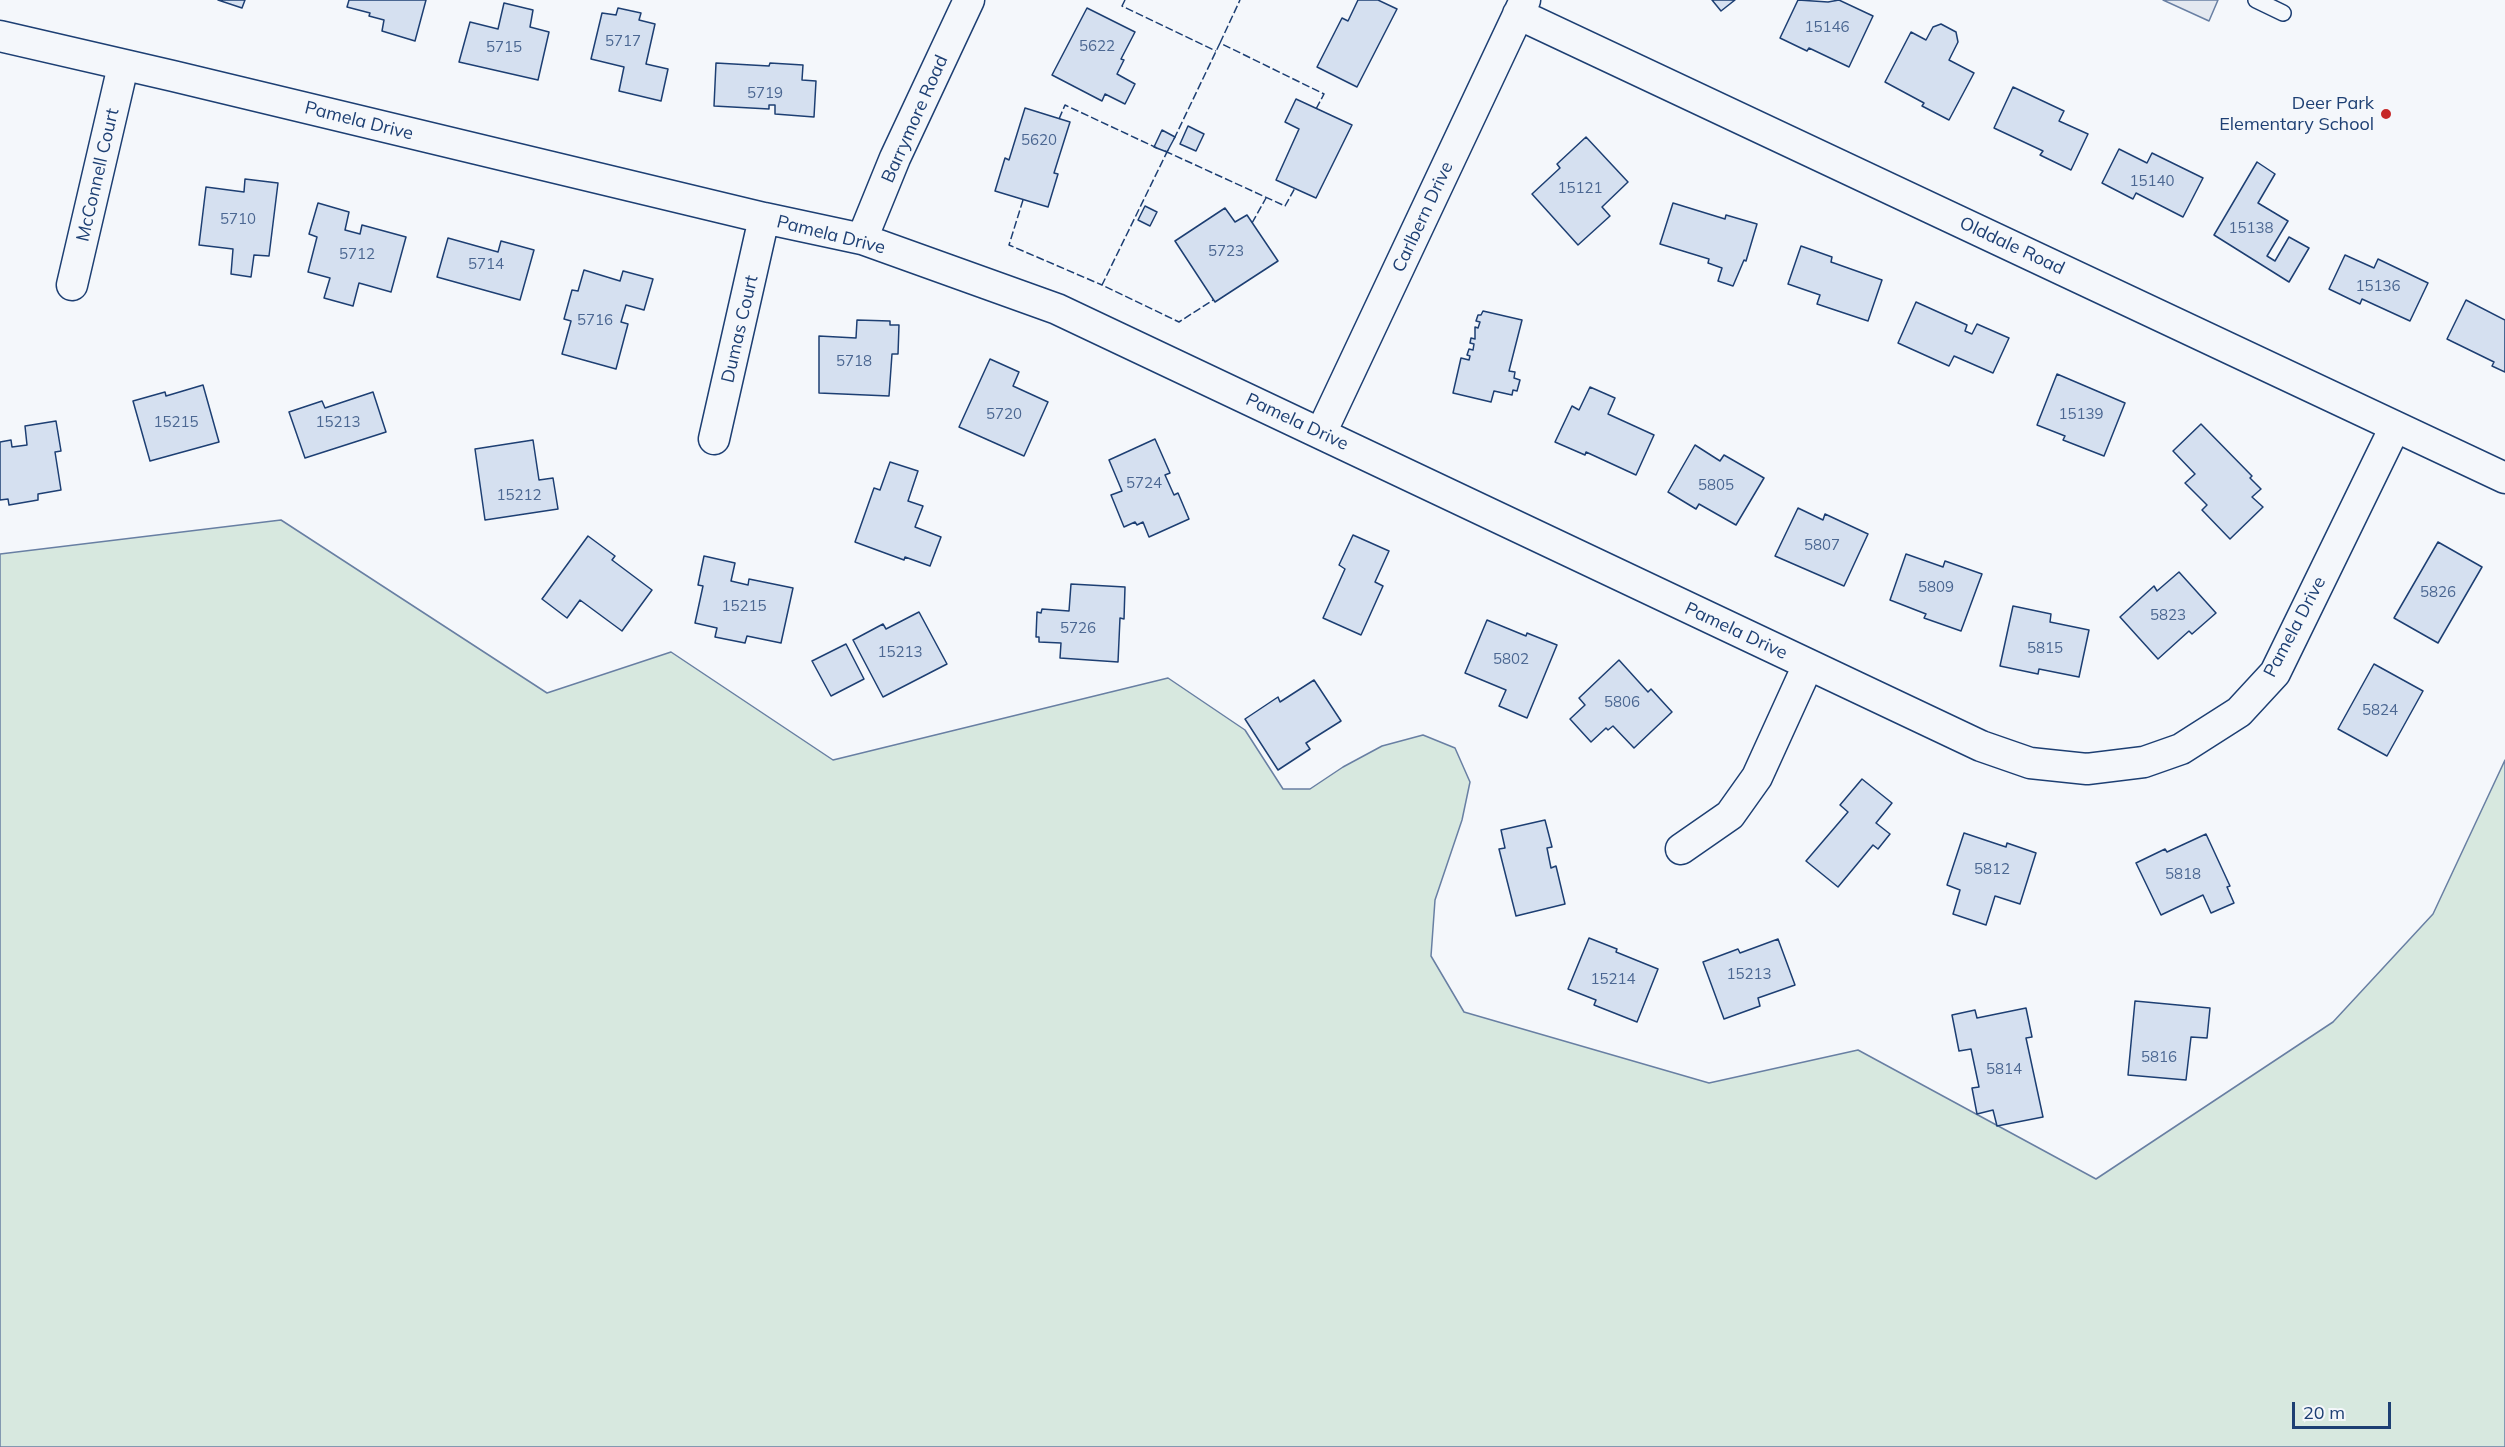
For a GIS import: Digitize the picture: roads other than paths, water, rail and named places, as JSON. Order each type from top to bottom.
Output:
[{"type":"street","name":"Barrymore Road","points":[[862,238],[895,158],[969,0]]},
{"type":"street","name":"Olddale Road","points":[[1522,7],[2505,478]]},
{"type":"street","name":"Carlbern Drive","points":[[1321,433],[1522,7]]},
{"type":"street","name":"Pamela Drive","points":[[0,36],[123,66],[173,75],[764,219],[862,238],[1057,309],[1981,746],[2030,763],[2088,769],[2144,762],[2181,749],[2239,712],[2275,673],[2395,427]]},
{"type":"street","name":"McConnell Court","points":[[72,285],[123,66]]},
{"type":"street","name":"Dumas Court","points":[[714,440],[764,219]]},
{"type":"street","points":[[1681,849],[1730,815],[1757,777],[1808,665]]},
{"type":"lane","points":[[2256,0],[2283,13]]},
{"type":"place","name":"Deer Park Elementary School","points":[[2386,114]]}]
